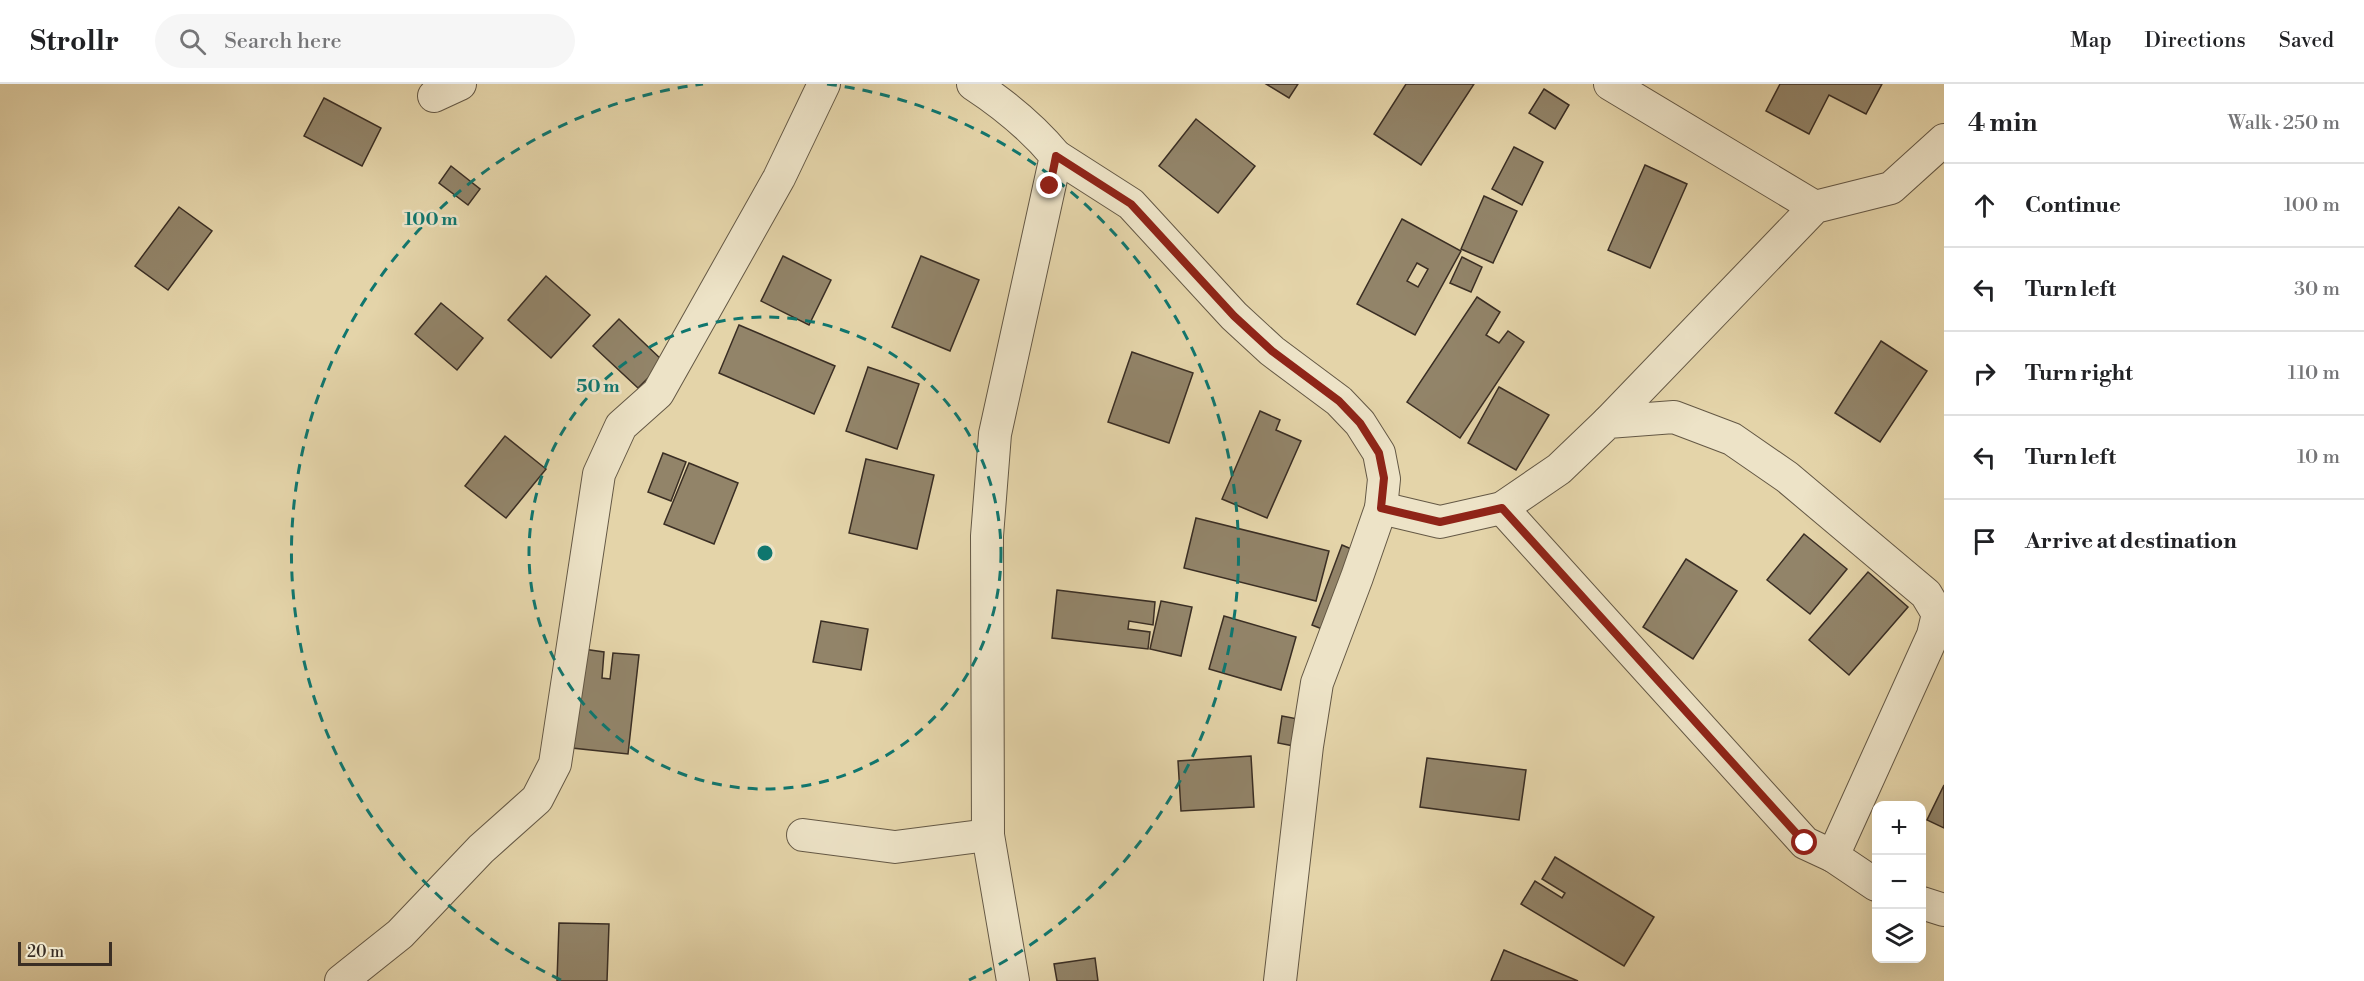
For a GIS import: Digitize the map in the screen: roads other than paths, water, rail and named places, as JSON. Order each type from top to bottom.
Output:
[{"type":"street","points":[[342,981],[400,934],[481,849],[537,799],[555,764],[599,474],[621,426],[658,393],[779,178],[824,84]]},
{"type":"street","points":[[973,84],[1011,109],[1056,156],[1131,204],[1234,316],[1272,351],[1339,401],[1360,423],[1379,453],[1384,478],[1381,508],[1317,683],[1306,746],[1280,981]]},
{"type":"street","points":[[1610,84],[1815,207]]},
{"type":"street","points":[[1381,508],[1440,522],[1502,508],[1558,469],[1608,422],[1815,207],[1891,188],[1944,140]]},
{"type":"street","points":[[1013,981],[988,835],[987,536],[995,434],[1056,156]]},
{"type":"street","points":[[1608,422],[1674,417],[1732,439],[1787,477],[1926,594],[1938,614],[1933,635],[1833,856]]},
{"type":"street","points":[[1502,508],[1805,843],[1833,856],[1872,882]]},
{"type":"street","points":[[803,835],[895,847],[988,835]]},
{"type":"street","points":[[1926,904],[1944,910]]}]
